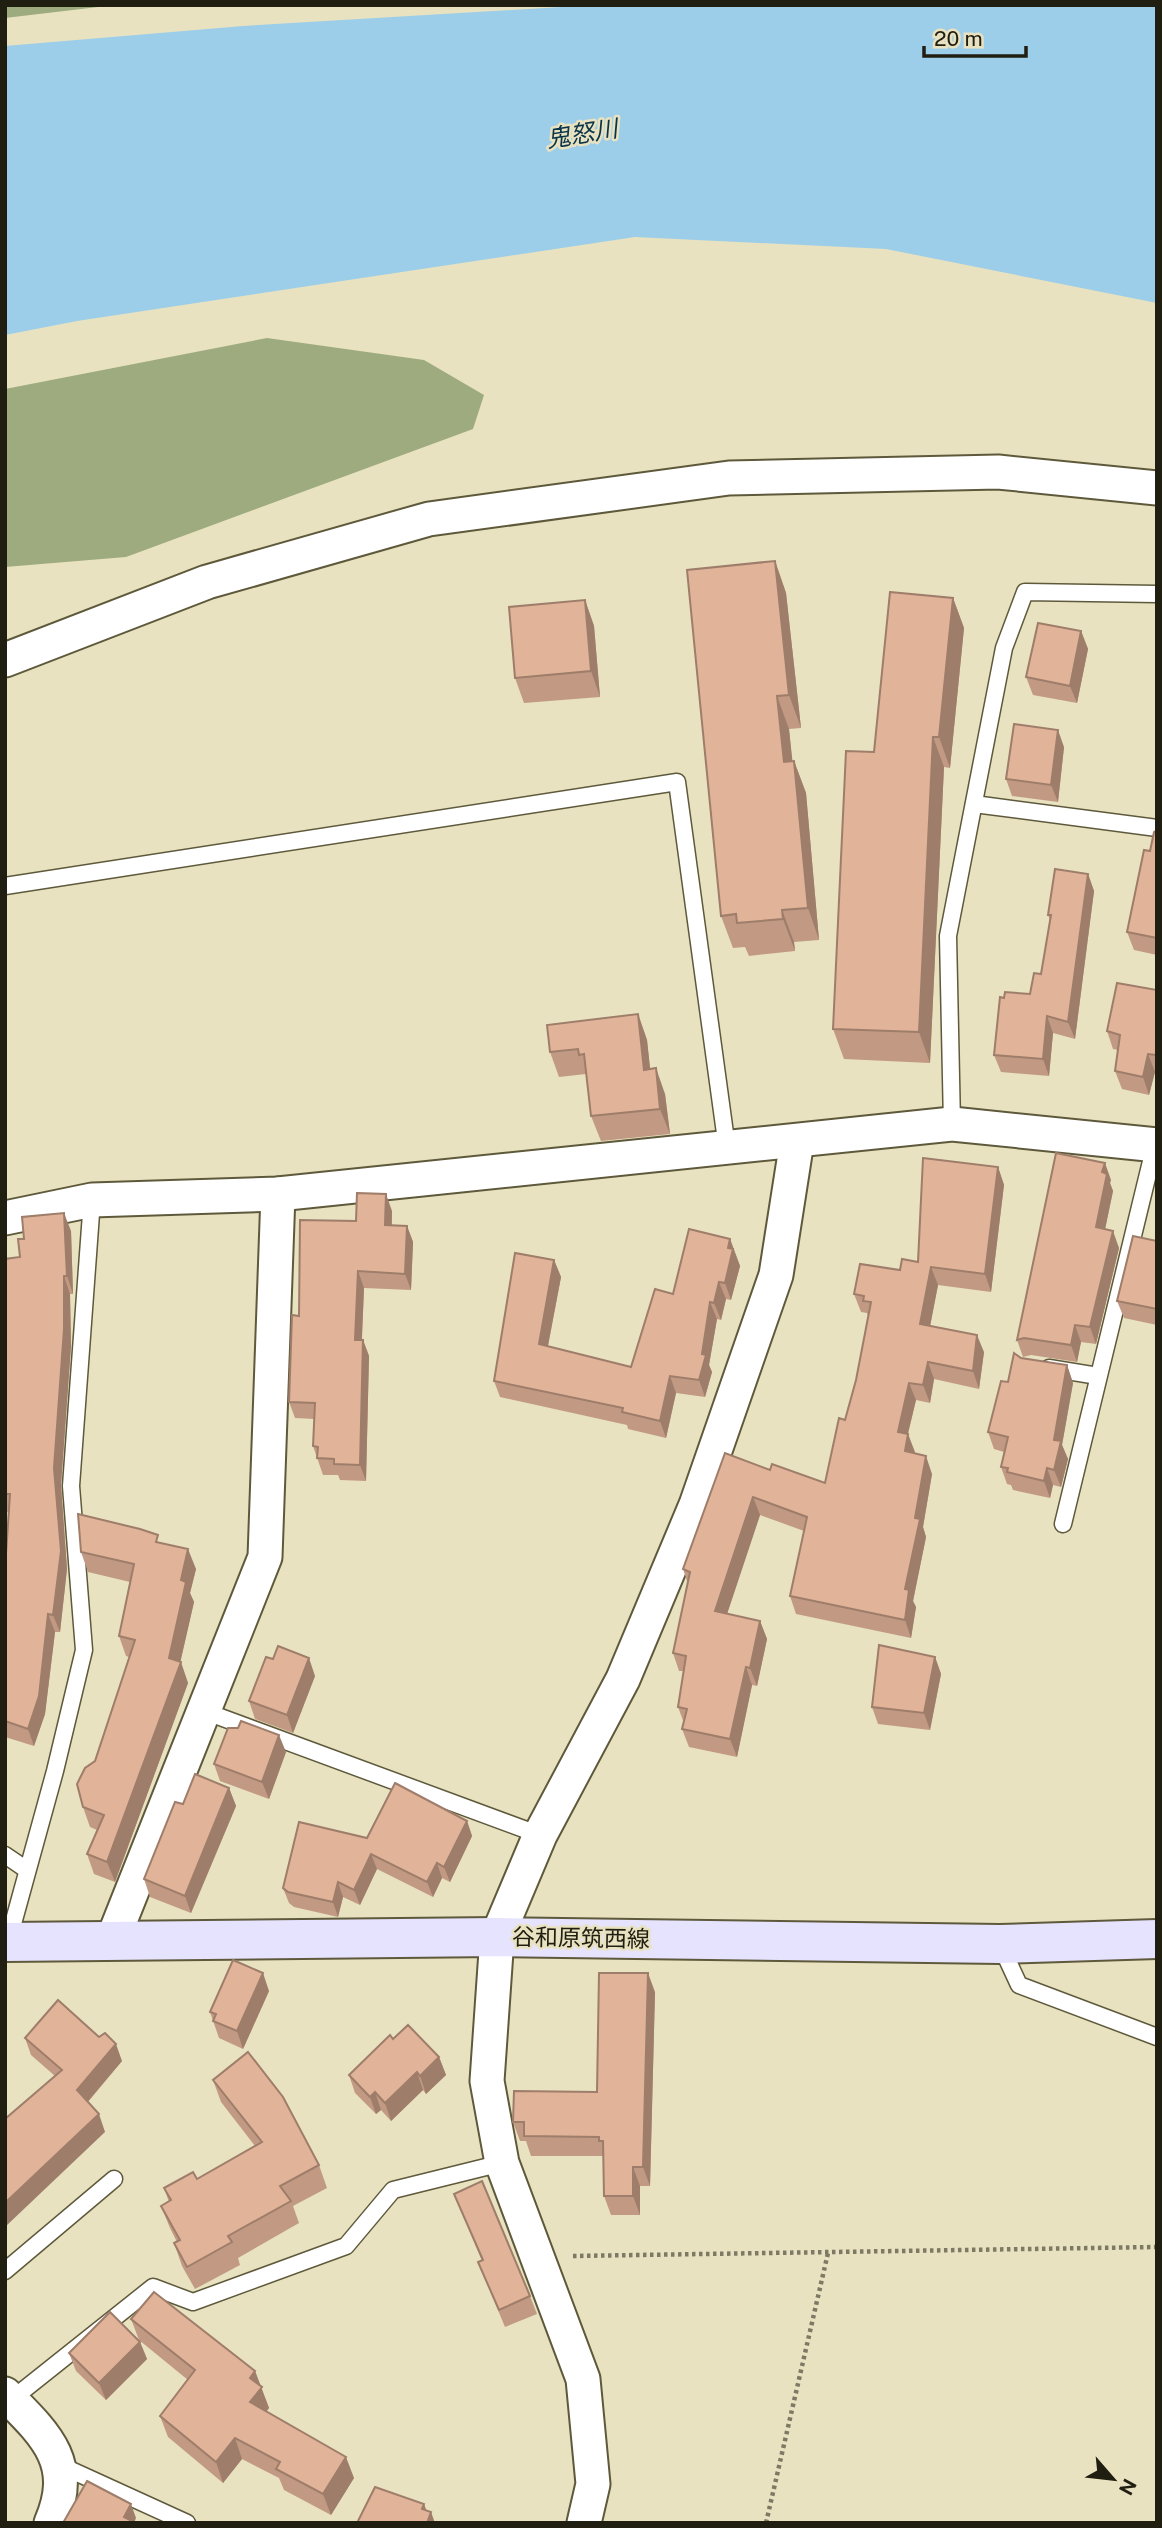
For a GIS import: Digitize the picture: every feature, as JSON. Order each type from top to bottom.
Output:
[{"type":"main road","name":"谷和原筑西線","points":[[6,1942],[497,1937],[1000,1944],[1157,1939]]},
{"type":"street","points":[[5,660],[207,582],[429,519],[729,478],[998,472],[1157,488]]},
{"type":"street","points":[[5,1218],[92,1200],[278,1194],[952,1124],[1156,1145]]},
{"type":"street","points":[[584,2523],[593,2484],[583,2379],[502,2163],[487,2081],[497,1937],[540,1835],[623,1679],[696,1505],[776,1275],[797,1141]]},
{"type":"street","points":[[112,1941],[265,1556],[278,1194]]},
{"type":"street","points":[[8,2397],[34,2423],[62,2466],[59,2505],[51,2523]]},
{"type":"lane","points":[[952,1124],[948,936],[1004,648],[1025,592],[1157,594]]},
{"type":"lane","points":[[5,886],[677,782],[727,1148]]},
{"type":"lane","points":[[974,804],[1157,828]]},
{"type":"lane","points":[[1063,1524],[1156,1145]]},
{"type":"lane","points":[[6,1942],[84,1650],[71,1486],[92,1200]]},
{"type":"lane","points":[[1029,1365],[1098,1376]]},
{"type":"lane","points":[[204,1711],[540,1835]]},
{"type":"lane","points":[[5,1855],[27,1870]]},
{"type":"lane","points":[[1000,1944],[1019,1985],[1157,2037]]},
{"type":"lane","points":[[8,2397],[153,2287],[193,2302],[346,2246],[393,2190],[502,2163]]},
{"type":"lane","points":[[5,2271],[114,2179]]},
{"type":"lane","points":[[62,2466],[187,2523]]},
{"type":"path","points":[[537,2257],[1157,2246]]},
{"type":"path","points":[[766,2523],[828,2253]]},
{"type":"green space","points":[[5,5],[115,5],[5,18]]},
{"type":"green space","points":[[267,338],[424,360],[484,395],[473,429],[126,557],[5,567],[5,389]]},
{"type":"water","name":"鬼怒川","points":[[594,5],[1157,5],[1157,303],[886,249],[635,237],[77,321],[5,335],[5,46],[243,26]]},
{"type":"building","points":[[775,561],[789,695],[777,696],[784,762],[794,761],[808,908],[782,910],[783,919],[737,923],[736,914],[721,916],[687,570]]},
{"type":"building","points":[[890,592],[953,598],[939,737],[933,737],[919,1032],[833,1029],[846,751],[874,752]]},
{"type":"building","points":[[585,600],[591,671],[515,678],[509,607]]},
{"type":"building","points":[[1038,623],[1081,631],[1070,686],[1026,677]]},
{"type":"building","points":[[1014,724],[1058,730],[1051,785],[1006,779]]},
{"type":"building","points":[[1157,830],[1157,938],[1127,932],[1144,850],[1150,851],[1154,832]]},
{"type":"building","points":[[1055,869],[1088,874],[1068,1022],[1047,1016],[1043,1059],[994,1055],[1000,997],[1004,998],[1005,992],[1030,994],[1034,973],[1041,974],[1051,915],[1048,915]]},
{"type":"building","points":[[1117,983],[1157,990],[1157,1053],[1148,1054],[1143,1077],[1115,1071],[1120,1035],[1107,1031]]},
{"type":"building","points":[[638,1014],[644,1070],[656,1068],[660,1109],[591,1116],[584,1054],[579,1055],[578,1049],[550,1052],[547,1025]]},
{"type":"building","points":[[1056,1153],[1105,1163],[1102,1172],[1107,1174],[1096,1227],[1113,1231],[1090,1327],[1075,1325],[1071,1345],[1024,1338],[1017,1340]]},
{"type":"building","points":[[923,1158],[998,1167],[985,1274],[931,1267],[920,1324],[977,1335],[973,1371],[928,1362],[923,1385],[909,1383],[898,1432],[908,1434],[905,1451],[926,1456],[915,1518],[920,1519],[905,1589],[909,1590],[905,1620],[790,1596],[807,1517],[753,1497],[715,1611],[760,1621],[750,1668],[746,1667],[730,1739],[682,1729],[687,1709],[678,1707],[686,1656],[673,1653],[690,1572],[683,1569],[725,1453],[770,1470],[772,1464],[825,1483],[839,1418],[845,1420],[856,1380],[871,1302],[863,1301],[864,1296],[854,1294],[860,1264],[900,1270],[902,1259],[918,1262]]},
{"type":"building","points":[[357,1193],[386,1194],[385,1225],[407,1226],[405,1274],[358,1271],[355,1340],[363,1340],[360,1465],[334,1464],[334,1459],[317,1458],[318,1447],[313,1446],[315,1403],[289,1402],[292,1315],[299,1316],[300,1220],[356,1221]]},
{"type":"building","points":[[64,1213],[67,1276],[64,1276],[64,1329],[54,1468],[61,1551],[53,1615],[48,1614],[39,1696],[28,1729],[5,1721],[5,1569],[10,1494],[5,1494],[5,1259],[20,1257],[18,1239],[24,1239],[22,1217]]},
{"type":"building","points":[[689,1229],[730,1239],[728,1248],[733,1249],[725,1283],[719,1282],[714,1303],[710,1302],[702,1354],[706,1355],[699,1380],[670,1376],[660,1421],[622,1412],[623,1408],[494,1381],[515,1253],[554,1260],[539,1344],[631,1367],[655,1289],[673,1294]]},
{"type":"building","points":[[1133,1236],[1157,1241],[1157,1309],[1117,1301]]},
{"type":"building","points":[[1014,1353],[1021,1358],[1067,1365],[1054,1440],[1061,1441],[1054,1470],[1047,1468],[1044,1481],[1007,1472],[1008,1468],[1001,1467],[1008,1437],[988,1432],[1001,1381],[1008,1382]]},
{"type":"building","points":[[78,1514],[140,1529],[158,1535],[156,1542],[188,1549],[181,1580],[186,1582],[169,1658],[181,1662],[107,1862],[87,1854],[104,1815],[83,1807],[77,1784],[85,1768],[95,1761],[135,1640],[119,1636],[134,1564],[81,1552]]},
{"type":"building","points":[[879,1645],[935,1657],[924,1713],[872,1707]]},
{"type":"building","points":[[278,1646],[309,1658],[287,1715],[249,1701],[266,1657],[273,1659]]},
{"type":"building","points":[[241,1721],[279,1735],[262,1782],[214,1764],[228,1728],[238,1728]]},
{"type":"building","points":[[195,1774],[229,1788],[185,1896],[144,1879],[175,1802],[183,1804]]},
{"type":"building","points":[[395,1783],[467,1821],[444,1867],[437,1863],[427,1882],[371,1854],[354,1890],[338,1882],[333,1902],[288,1892],[283,1888],[299,1822],[367,1838]]},
{"type":"building","points":[[233,1960],[263,1973],[237,2031],[213,2021],[216,2014],[210,2012]]},
{"type":"building","points":[[599,1973],[648,1973],[643,2167],[633,2167],[633,2196],[604,2196],[603,2141],[599,2141],[599,2137],[524,2136],[524,2122],[513,2122],[514,2091],[597,2092]]},
{"type":"building","points":[[58,2000],[99,2037],[105,2033],[116,2044],[77,2090],[99,2114],[5,2203],[5,2119],[62,2070],[25,2038]]},
{"type":"building","points":[[408,2025],[439,2057],[420,2076],[417,2072],[385,2103],[375,2092],[370,2097],[349,2075],[390,2035],[393,2039]]},
{"type":"building","points":[[248,2052],[283,2097],[319,2165],[280,2186],[291,2201],[228,2236],[232,2242],[187,2267],[174,2243],[180,2240],[161,2206],[171,2200],[164,2188],[193,2172],[197,2179],[262,2142],[213,2080]]},
{"type":"building","points":[[482,2181],[530,2296],[499,2310],[478,2262],[483,2260],[454,2194]]},
{"type":"building","points":[[154,2292],[255,2371],[250,2378],[262,2387],[250,2402],[346,2457],[323,2494],[276,2469],[280,2462],[235,2438],[216,2462],[160,2416],[195,2370],[131,2319]]},
{"type":"building","points":[[110,2312],[140,2342],[99,2383],[69,2353]]},
{"type":"building","points":[[87,2481],[131,2504],[124,2517],[136,2523],[63,2523]]},
{"type":"building","points":[[375,2487],[424,2504],[422,2509],[431,2512],[427,2523],[357,2523]]}]
